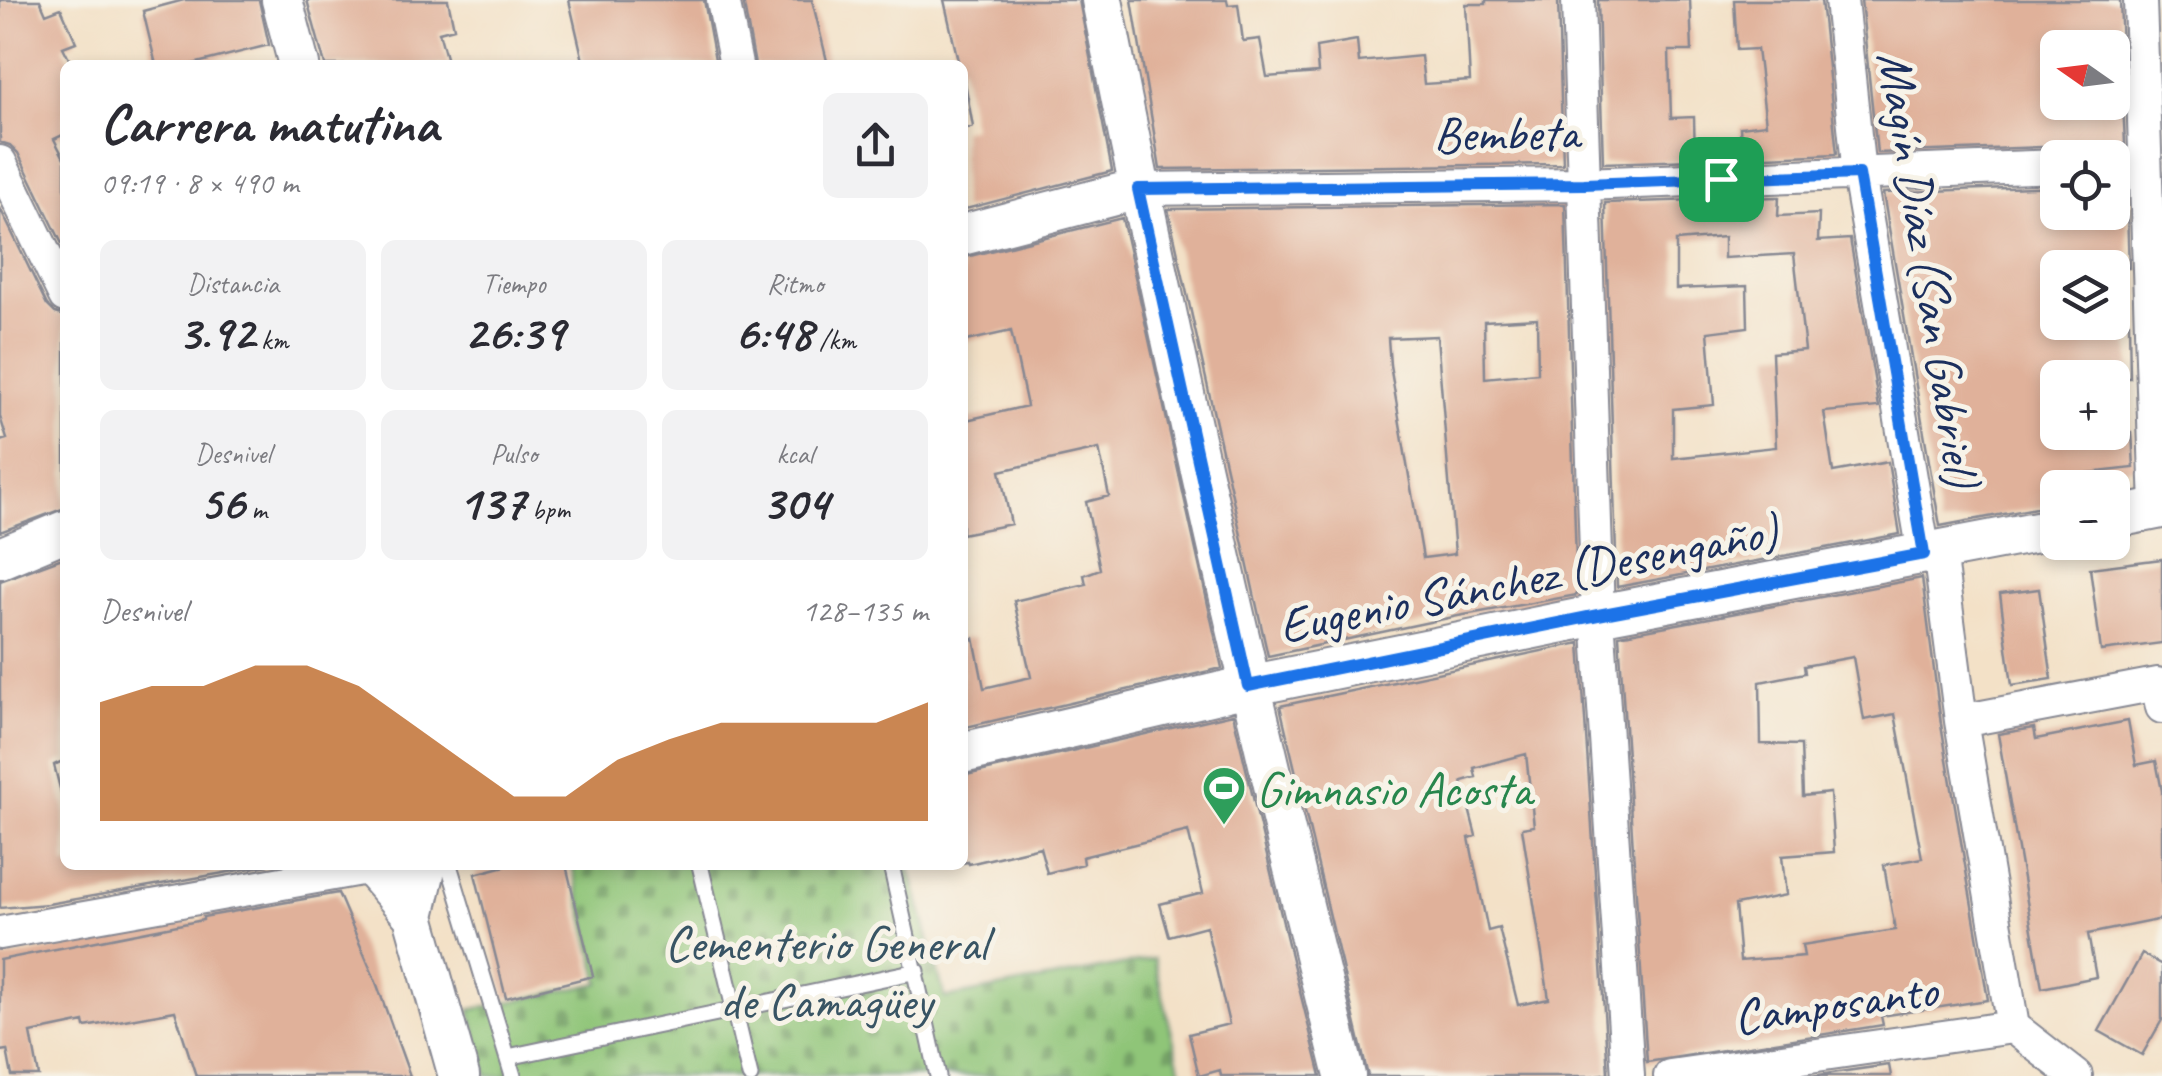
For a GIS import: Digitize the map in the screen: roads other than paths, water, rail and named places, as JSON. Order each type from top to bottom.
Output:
[{"type":"street","points":[[282,0],[298,60]]},
{"type":"street","points":[[723,0],[735,60]]},
{"type":"street","points":[[1102,0],[1138,189],[1248,686],[1344,1076]]},
{"type":"street","points":[[1578,0],[1598,615],[1628,1076]]},
{"type":"street","name":"Magín Díaz (San Gabriel)","points":[[1840,0],[1859,174],[1931,552],[2013,1027]]},
{"type":"street","points":[[2130,140],[2140,0]]},
{"type":"street","points":[[0,162],[60,286]]},
{"type":"street","name":"Bembeta","points":[[968,233],[1138,189],[1584,184],[2040,167]]},
{"type":"street","points":[[2130,185],[2160,509],[2130,515]]},
{"type":"street","name":"Eugenio Sánchez (Desengaño)","points":[[968,752],[1248,686],[2040,531]]},
{"type":"street","points":[[0,558],[60,533]]},
{"type":"street","points":[[1961,721],[2157,684],[2162,707]]},
{"type":"street","points":[[0,933],[354,870]]},
{"type":"street","points":[[379,870],[414,916],[459,1076]]},
{"type":"street","points":[[414,916],[425,870]]},
{"type":"street","points":[[2013,1027],[2076,1076]]},
{"type":"street","name":"Camposanto","points":[[1670,1076],[2013,1027]]},
{"type":"lane","points":[[450,870],[513,1076]]},
{"type":"lane","points":[[701,870],[750,1076]]},
{"type":"lane","points":[[893,870],[938,1076]]},
{"type":"lane","points":[[508,1057],[917,971]]},
{"type":"place","name":"Gimnasio Acosta","points":[[1224,826]]},
{"type":"park label","name":"Cementerio General de Camagüey","points":[[826,971]]}]
